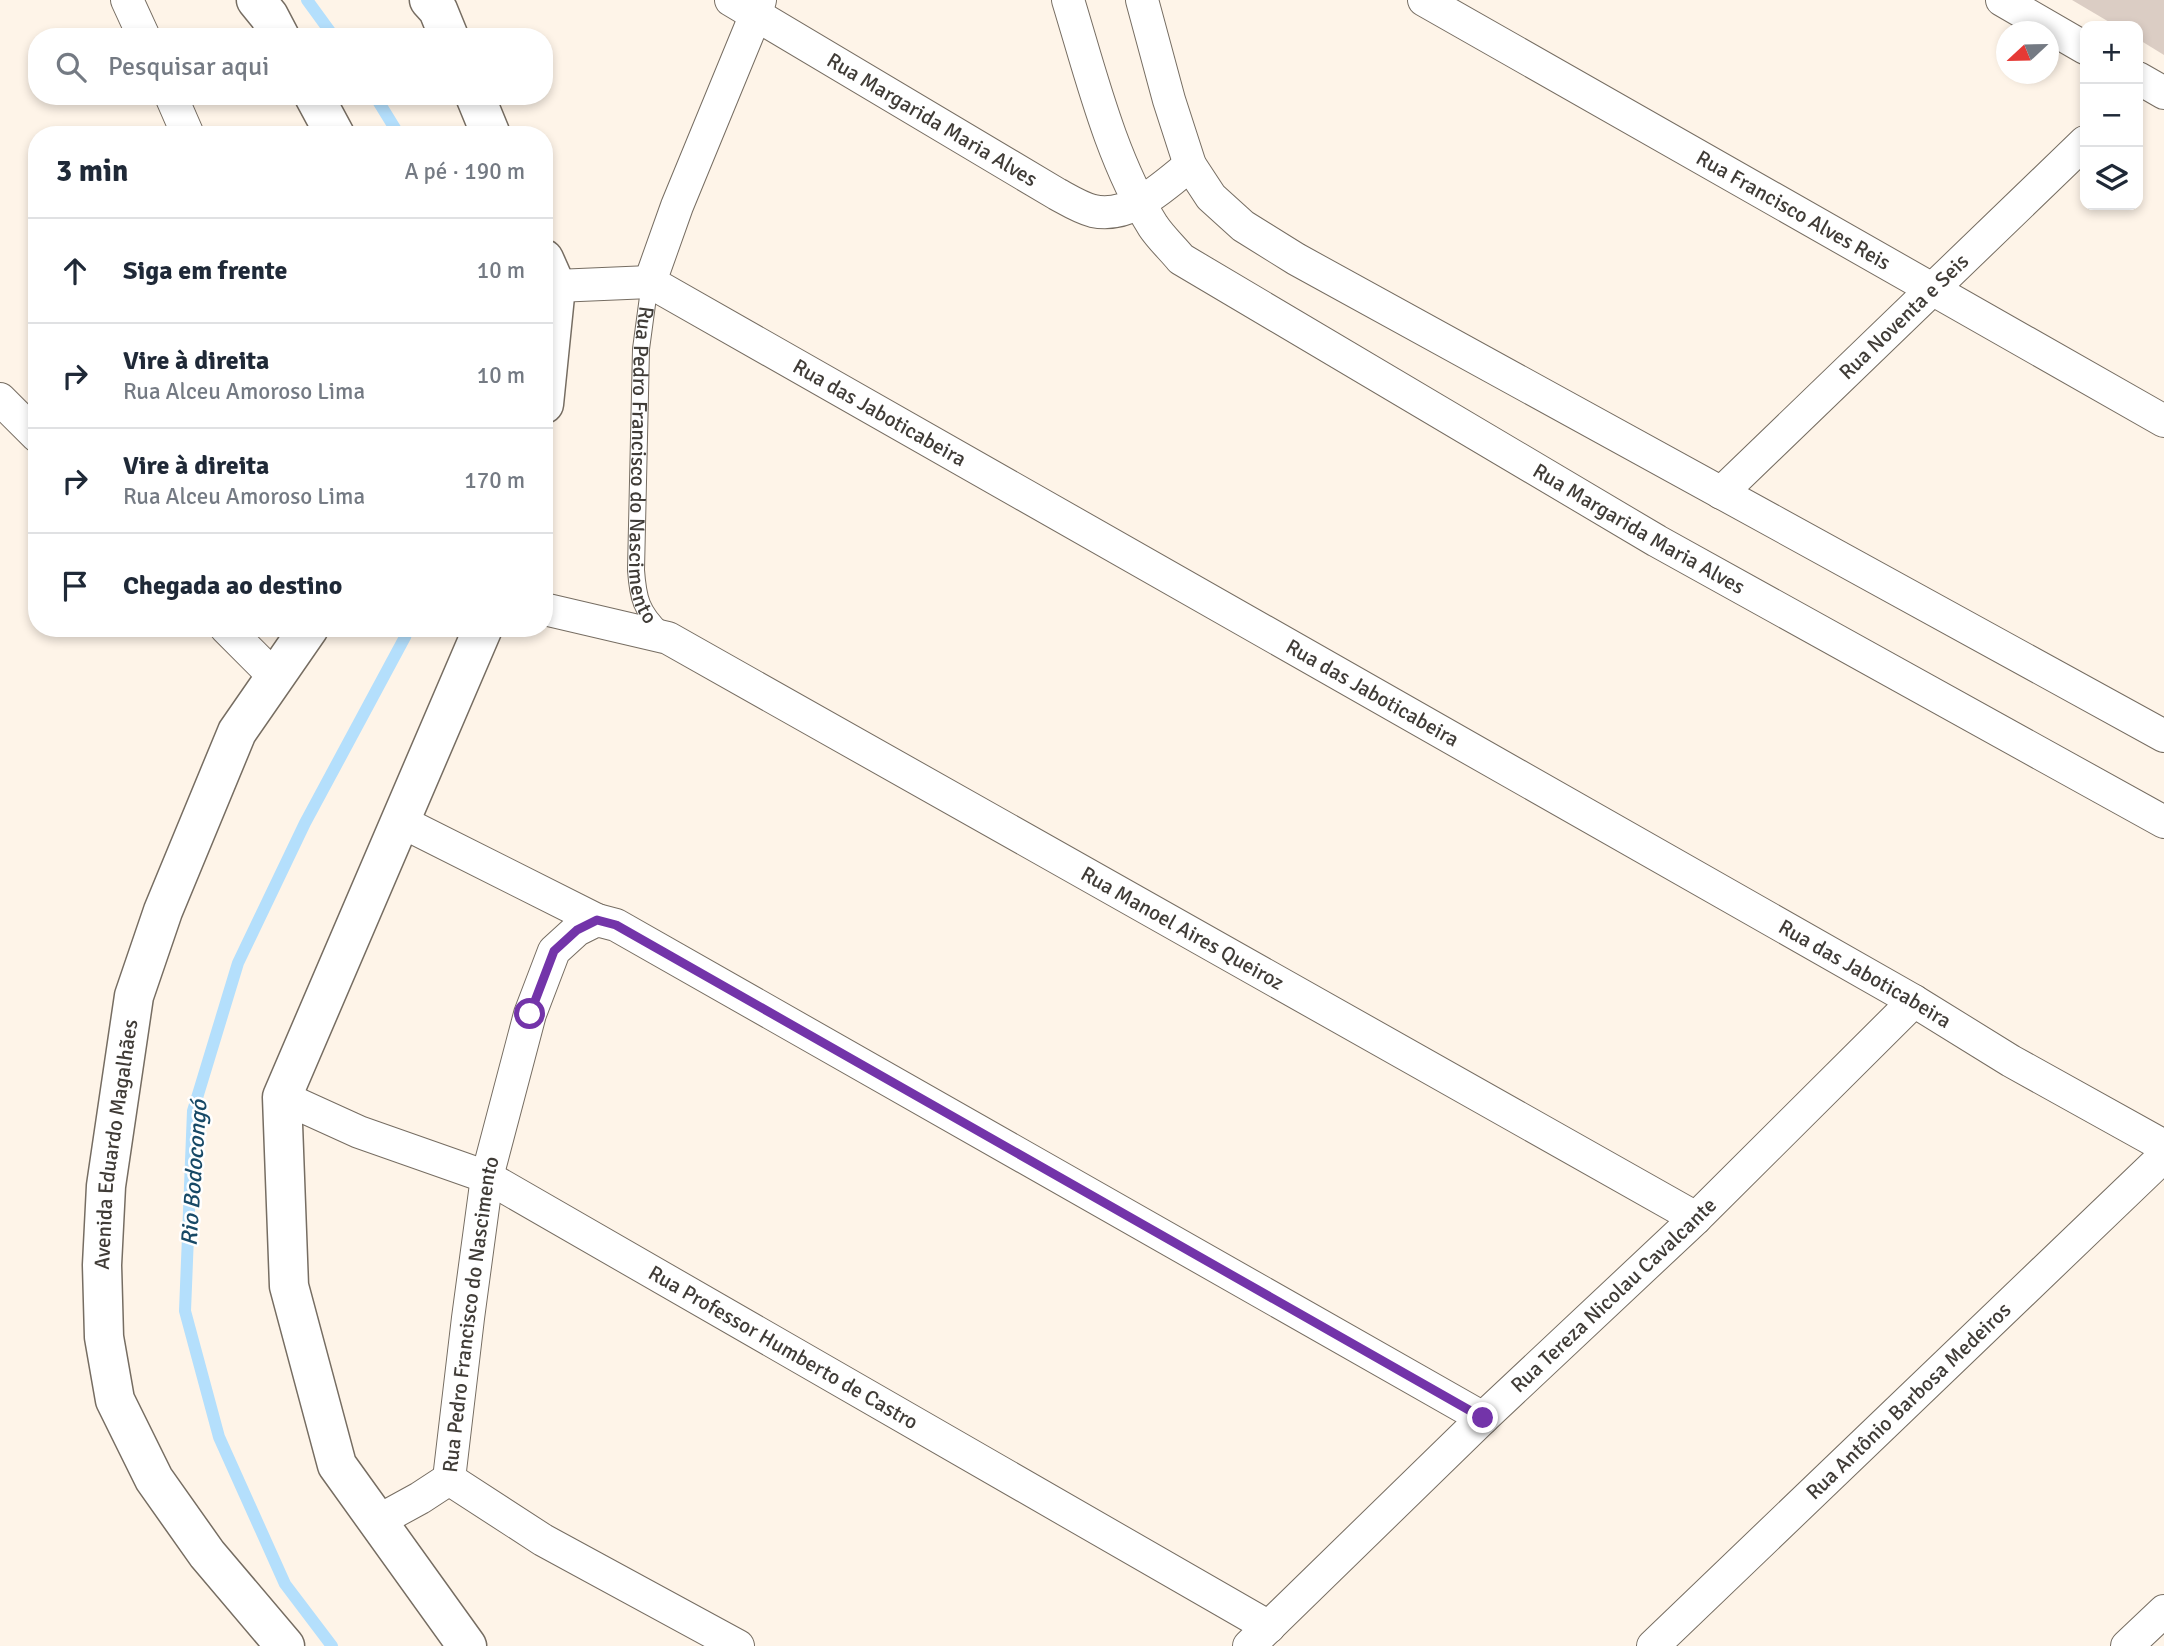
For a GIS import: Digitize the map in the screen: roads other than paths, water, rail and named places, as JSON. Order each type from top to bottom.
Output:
[{"type":"street","points":[[127,0],[140,28]]},
{"type":"street","points":[[256,0],[275,28]]},
{"type":"street","points":[[429,0],[438,10],[445,28]]},
{"type":"street","name":"Rua Margarida Maria Alves","points":[[1068,0],[1117,154],[1155,229],[1181,259],[1657,541],[2164,822]]},
{"type":"street","points":[[1142,0],[1190,165],[1211,197],[1243,226],[1296,259],[2164,736]]},
{"type":"street","name":"Rua Francisco Alves Reis","points":[[1424,0],[2164,421]]},
{"type":"street","points":[[2002,0],[2080,45]]},
{"type":"street","points":[[553,272],[650,282],[749,5]]},
{"type":"street","name":"Rua Margarida Maria Alves","points":[[749,5],[1057,194],[1091,210],[1115,212],[1140,203]]},
{"type":"street","points":[[175,105],[184,126]]},
{"type":"street","points":[[319,105],[330,126]]},
{"type":"street","points":[[479,105],[487,126]]},
{"type":"street","name":"Rua Noventa e Seis","points":[[1721,493],[2080,147]]},
{"type":"street","points":[[1140,203],[1190,165]]},
{"type":"street","name":"Rua das Jaboticabeira","points":[[650,282],[2164,1146]]},
{"type":"street","points":[[0,399],[28,427]]},
{"type":"street","name":"Rua Manoel Aires Queiroz","points":[[553,611],[668,638],[1696,1218]]},
{"type":"street","points":[[235,637],[275,677]]},
{"type":"street","name":"Avenida Eduardo Magalhães","points":[[285,1646],[207,1554],[154,1479],[115,1400],[104,1337],[102,1265],[106,1185],[134,996],[163,911],[237,732],[303,637]]},
{"type":"street","points":[[467,1646],[337,1465],[289,1286],[282,1097],[479,637]]},
{"type":"street","points":[[400,821],[597,920],[616,925],[1483,1418]]},
{"type":"street","name":"Rua Pedro Francisco do Nascimento","points":[[597,920],[577,930],[554,951],[530,1014],[487,1177],[449,1479],[544,1540],[738,1646]]},
{"type":"street","name":"Rua Tereza Nicolau Cavalcante","points":[[1259,1636],[1483,1418],[1696,1218],[1914,1001]]},
{"type":"street","name":"Rua Professor Humberto de Castro","points":[[282,1097],[359,1132],[487,1177],[1259,1636]]},
{"type":"street","name":"Rua Antônio Barbosa Medeiros","points":[[1653,1646],[2164,1156]]},
{"type":"street","points":[[378,1521],[449,1479]]},
{"type":"street","points":[[2127,1646],[2164,1611]]},
{"type":"lane","name":"Rua Pedro Francisco do Nascimento","points":[[650,282],[641,349],[636,570],[638,596],[642,607],[668,638]]},
{"type":"waterway","name":"Rio Bodocongó","points":[[307,0],[327,28]]},
{"type":"waterway","name":"Rio Bodocongó","points":[[381,105],[393,126]]},
{"type":"waterway","name":"Rio Bodocongó","points":[[332,1646],[285,1584],[219,1437],[185,1311],[193,1111],[238,963],[305,823],[405,637]]}]
